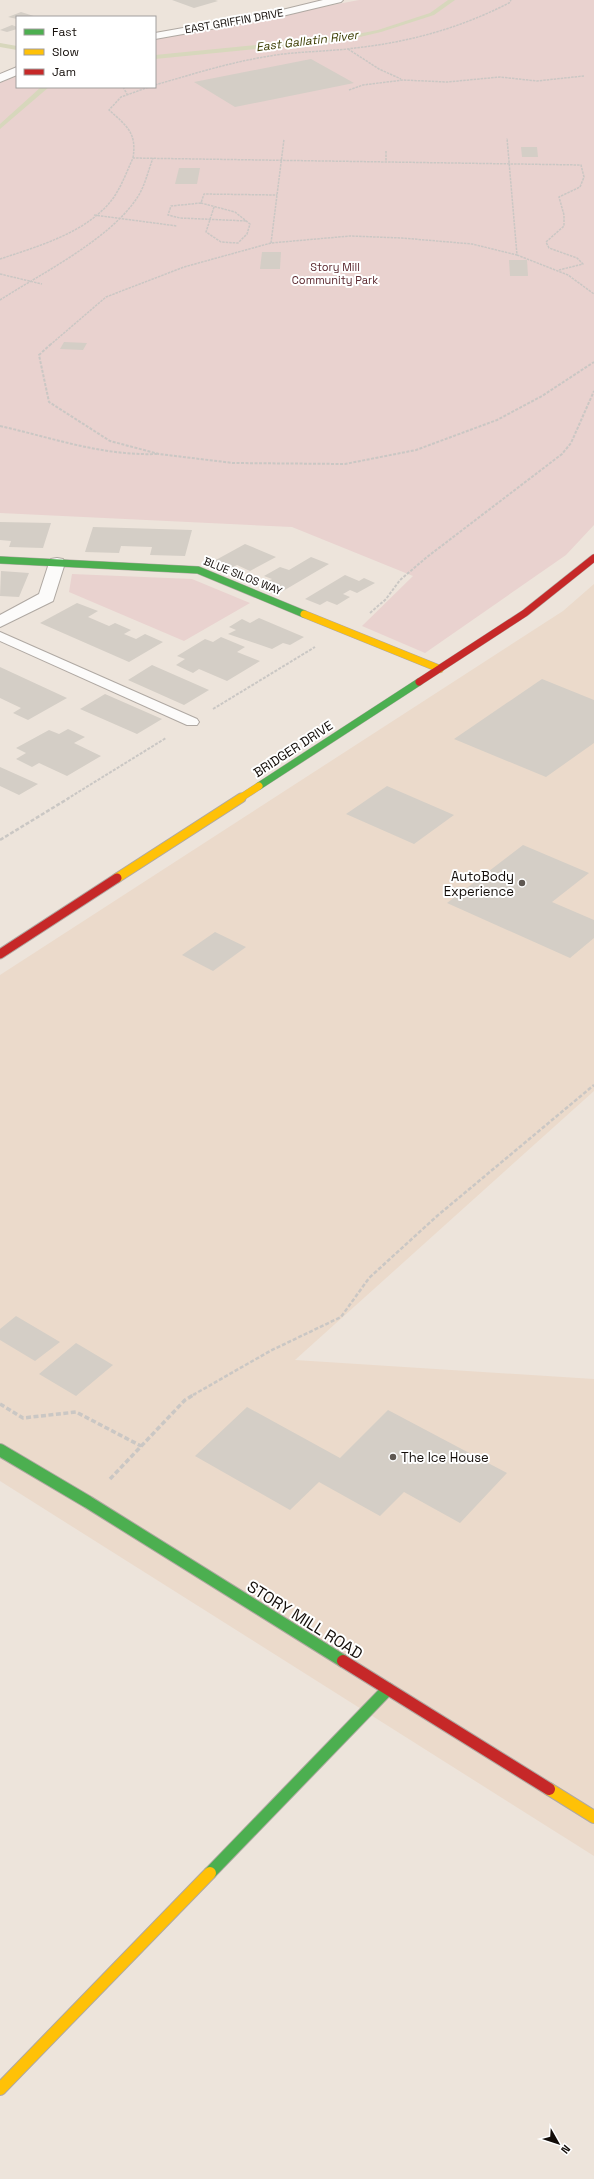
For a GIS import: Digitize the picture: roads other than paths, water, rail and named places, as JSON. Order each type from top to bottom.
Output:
[{"type":"street","name":"EAST GRIFFIN DRIVE","points":[[156,36],[278,14],[337,0]]},
{"type":"street","points":[[0,78],[16,72]]},
{"type":"street","name":"BRIDGER DRIVE","points":[[0,954],[525,613],[594,558]]},
{"type":"street","name":"BLUE SILOS WAY","points":[[0,560],[198,570],[440,669]]},
{"type":"street","points":[[0,622],[47,597],[57,563]]},
{"type":"street","name":"STORY MILL ROAD","points":[[0,1450],[88,1502],[594,1817]]},
{"type":"street","points":[[0,2089],[388,1689]]},
{"type":"lane","points":[[0,636],[192,722]]},
{"type":"waterway","name":"East Gallatin River","points":[[156,57],[347,38],[379,31],[432,14],[452,0]]},
{"type":"waterway","points":[[0,45],[16,48]]},
{"type":"waterway","name":"East Gallatin River","points":[[0,127],[44,88]]},
{"type":"place","name":"AutoBody Experience","points":[[522,883]]},
{"type":"place","name":"The Ice House","points":[[393,1457]]},
{"type":"park label","name":"Story Mill Community Park","points":[[335,273]]}]
